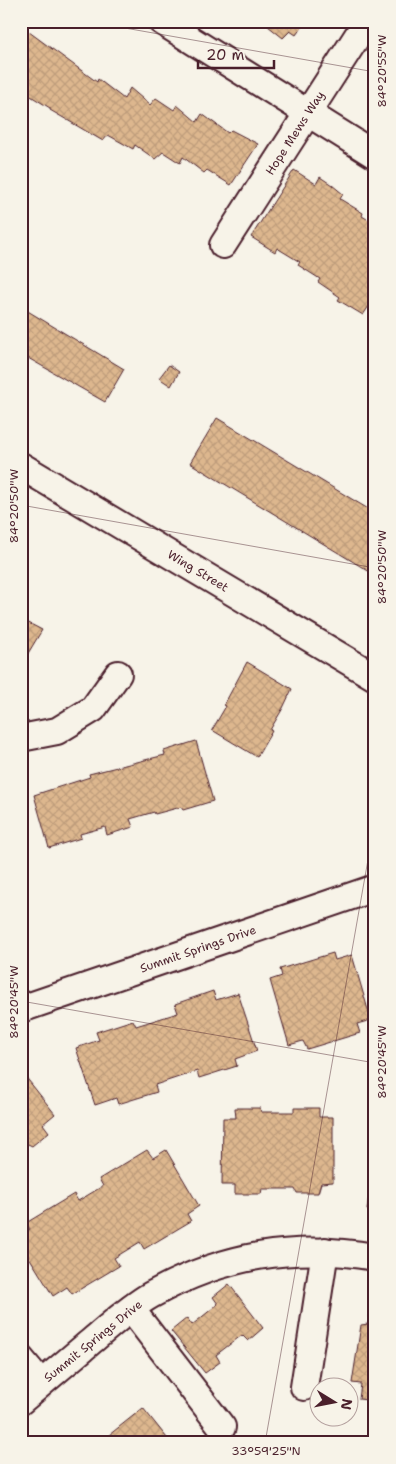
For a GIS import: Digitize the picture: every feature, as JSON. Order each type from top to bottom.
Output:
[{"type":"street","points":[[161,21],[375,155]]},
{"type":"street","name":"Hope Mews Way","points":[[223,245],[367,21]]},
{"type":"street","name":"Wing Street","points":[[21,466],[375,677]]},
{"type":"street","points":[[21,738],[58,731],[93,709],[118,674]]},
{"type":"street","name":"Summit Springs Drive","points":[[21,1009],[375,888]]},
{"type":"street","name":"Summit Springs Drive","points":[[21,1359],[41,1384],[131,1309],[150,1296],[203,1270],[254,1256],[296,1250],[344,1251],[375,1257]]},
{"type":"street","points":[[304,1387],[325,1251]]},
{"type":"street","points":[[131,1309],[222,1427]]},
{"type":"street","points":[[21,1401],[41,1384]]},
{"type":"building","points":[[271,21],[306,21],[296,35],[290,31],[283,38],[268,26]]},
{"type":"building","points":[[21,26],[97,82],[98,79],[124,99],[130,88],[150,105],[156,98],[174,110],[177,105],[197,122],[202,114],[228,133],[231,130],[258,144],[231,185],[207,170],[204,173],[183,157],[180,163],[163,152],[155,159],[135,145],[133,149],[108,135],[103,141],[50,110],[50,108],[21,90]]},
{"type":"building","points":[[294,170],[316,184],[320,177],[332,185],[343,194],[340,199],[363,213],[362,216],[375,224],[375,301],[373,300],[363,315],[338,300],[340,297],[318,282],[320,279],[298,265],[300,262],[277,248],[275,252],[251,237]]},
{"type":"building","points":[[21,307],[124,369],[105,402],[21,354],[26,344],[21,341]]},
{"type":"building","points":[[169,365],[179,372],[171,386],[159,378]]},
{"type":"building","points":[[217,418],[375,513],[375,575],[190,463]]},
{"type":"building","points":[[21,619],[42,630],[21,665]]},
{"type":"building","points":[[247,662],[292,689],[257,757],[212,730]]},
{"type":"building","points":[[196,741],[213,801],[183,810],[181,807],[155,814],[154,812],[130,819],[133,827],[107,835],[105,827],[80,834],[81,838],[49,848],[34,795],[90,777],[89,774],[165,755],[164,751]]},
{"type":"building","points":[[333,953],[335,960],[352,955],[371,1020],[357,1024],[360,1033],[307,1049],[303,1041],[289,1045],[270,980],[282,976],[280,969]]},
{"type":"building","points":[[213,991],[216,1000],[238,993],[257,1051],[235,1059],[237,1066],[199,1078],[197,1071],[155,1085],[157,1092],[118,1104],[116,1098],[95,1105],[76,1048],[99,1040],[96,1032],[133,1020],[136,1026],[178,1013],[175,1004]]},
{"type":"building","points":[[21,1071],[55,1114],[43,1124],[49,1132],[32,1146],[28,1144],[21,1149]]},
{"type":"building","points":[[235,1108],[260,1108],[261,1112],[294,1112],[294,1108],[319,1108],[319,1117],[333,1117],[333,1182],[321,1183],[318,1193],[297,1193],[295,1189],[262,1189],[261,1194],[235,1194],[235,1185],[222,1185],[223,1118],[236,1118]]},
{"type":"building","points":[[147,1150],[153,1158],[166,1150],[199,1206],[187,1214],[191,1221],[144,1249],[140,1242],[114,1258],[119,1266],[72,1294],[67,1287],[53,1296],[21,1244],[21,1235],[30,1229],[26,1223],[74,1194],[78,1201],[103,1186],[99,1179]]},
{"type":"building","points":[[373,1165],[375,1165],[375,1212],[367,1210]]},
{"type":"building","points":[[229,1284],[263,1328],[248,1341],[242,1335],[216,1355],[220,1362],[205,1373],[171,1331],[187,1318],[192,1325],[218,1304],[213,1297]]},
{"type":"building","points":[[370,1313],[375,1314],[375,1401],[359,1399],[361,1384],[358,1384],[358,1376],[353,1376],[361,1325],[368,1324]]},
{"type":"building","points":[[143,1408],[171,1443],[99,1443]]}]
